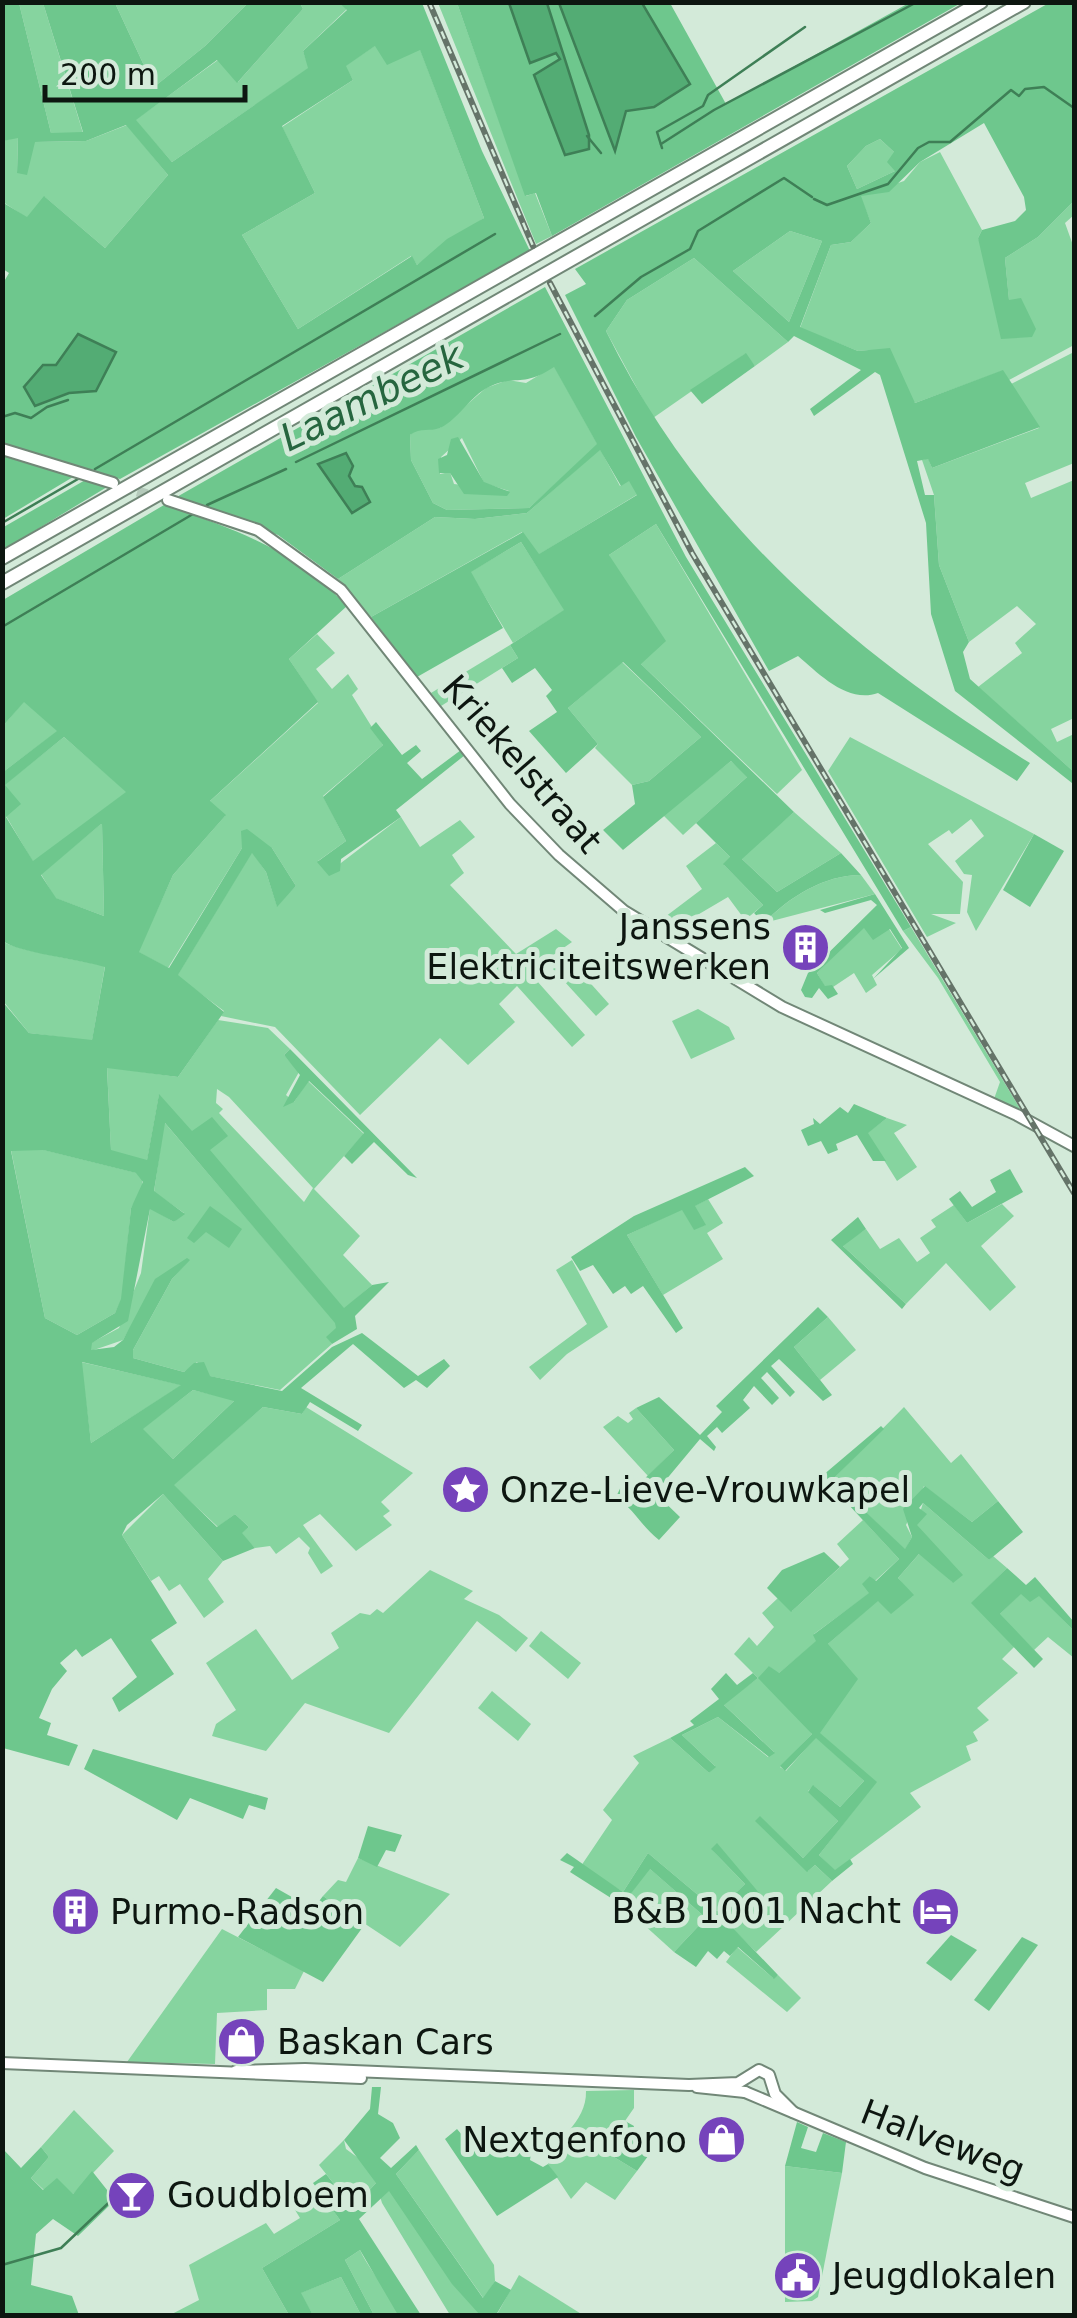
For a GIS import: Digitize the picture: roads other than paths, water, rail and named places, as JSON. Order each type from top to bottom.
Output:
[{"type":"highway","points":[[2,558],[981,2]]},
{"type":"highway","points":[[2,583],[1024,2]]},
{"type":"main road","points":[[2,450],[112,484]]},
{"type":"main road","name":"Kriekelstraat","points":[[168,500],[258,530],[341,590],[510,804],[559,855],[624,911],[782,1007],[1017,1114],[1074,1146]]},
{"type":"main road","points":[[2,2063],[236,2071],[305,2069],[689,2085],[730,2084],[745,2078],[745,2092]]},
{"type":"main road","name":"Halveweg","points":[[745,2078],[756,2070],[764,2072],[793,2112]]},
{"type":"main road","name":"Halveweg","points":[[689,2085],[763,2098],[925,2168],[1074,2217]]},
{"type":"main road","points":[[763,2098],[772,2088]]},
{"type":"waterway","points":[[661,144],[714,110],[917,2]]},
{"type":"waterway","points":[[662,148],[657,132],[703,106],[708,95],[805,27]]},
{"type":"waterway","name":"Laambeek","points":[[814,199],[827,205],[888,184],[918,148],[929,142],[950,142],[1011,90],[1019,96],[1025,89],[1044,87],[1074,108]]},
{"type":"waterway","points":[[587,136],[601,153]]},
{"type":"waterway","name":"Laambeek","points":[[595,316],[641,277],[690,249],[698,231],[784,178],[812,197]]},
{"type":"waterway","points":[[95,469],[495,234]]},
{"type":"waterway","name":"Laambeek","points":[[296,462],[560,334]]},
{"type":"waterway","points":[[2,417],[15,413],[31,418],[68,400]]},
{"type":"waterway","name":"Laambeek","points":[[207,505],[286,469]]},
{"type":"waterway","points":[[2,523],[78,479]]},
{"type":"waterway","name":"Laambeek","points":[[2,627],[193,514]]},
{"type":"waterway","points":[[2,2265],[61,2248],[119,2193]]},
{"type":"tunnel","points":[[123,487],[159,498]]},
{"type":"railway","points":[[429,2],[533,246]]},
{"type":"railway","points":[[550,283],[692,553],[1074,1193]]},
{"type":"place","name":"Janssens Elektriciteitswerken","points":[[806,947]]},
{"type":"place","name":"Onze-Lieve-Vrouwkapel","points":[[465,1490]]},
{"type":"place","name":"B&B 1001 Nacht","points":[[936,1911]]},
{"type":"place","name":"Purmo-Radson","points":[[75,1912]]},
{"type":"place","name":"Baskan Cars","points":[[242,2042]]},
{"type":"place","name":"Nextgenfono","points":[[722,2140]]},
{"type":"place","name":"Goudbloem","points":[[132,2195]]},
{"type":"place","name":"Jeugdlokalen","points":[[797,2276]]}]
